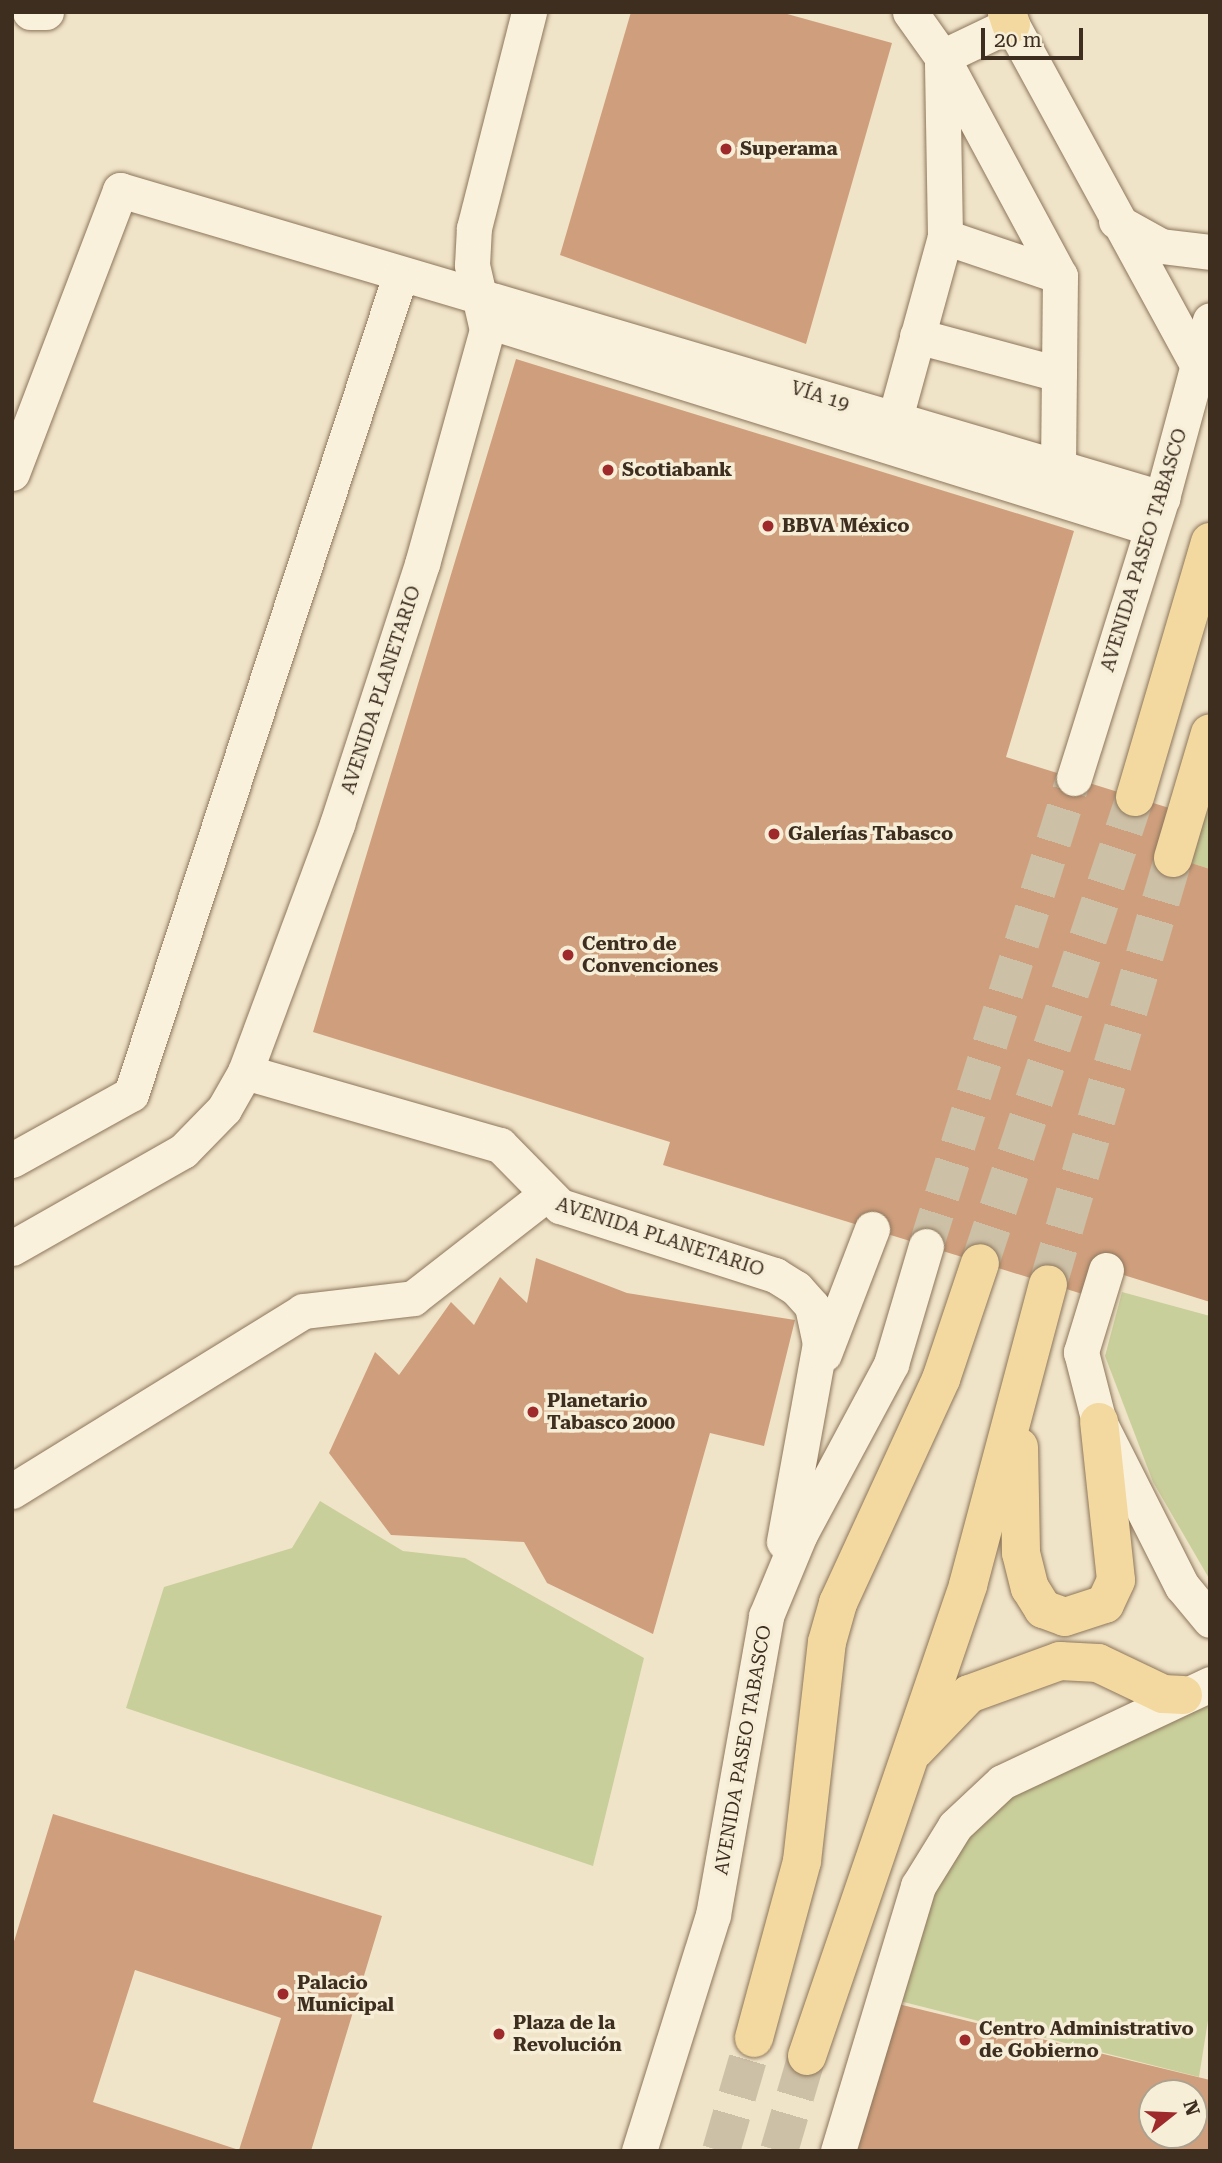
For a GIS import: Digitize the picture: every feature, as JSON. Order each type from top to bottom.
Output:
[{"type":"main road","points":[[1135,797],[1210,542]]},
{"type":"main road","points":[[1174,858],[1210,733]]},
{"type":"main road","points":[[754,2038],[802,1861],[827,1642],[838,1603],[941,1379],[980,1263]]},
{"type":"main road","points":[[807,2056],[901,1769],[968,1585],[1048,1284]]},
{"type":"main road","points":[[1018,1403],[1021,1553],[1042,1609],[1065,1617],[1105,1604],[1116,1580],[1099,1422]]},
{"type":"main road","points":[[901,1769],[969,1694],[1060,1661],[1098,1663],[1163,1694],[1196,1690]]},
{"type":"street","points":[[30,12],[46,12]]},
{"type":"street","name":"AVENIDA PLANETARIO","points":[[12,1248],[177,1156],[224,1109],[245,1072],[337,824],[422,564],[483,307],[474,228],[529,12]]},
{"type":"street","points":[[910,12],[942,57],[1060,275],[1058,467]]},
{"type":"street","points":[[942,57],[1008,16],[1116,221],[1197,364]]},
{"type":"street","points":[[895,418],[945,237],[942,57]]},
{"type":"street","points":[[12,473],[120,190],[400,276],[483,307]]},
{"type":"street","points":[[1116,221],[1161,246],[1210,252]]},
{"type":"street","points":[[945,237],[1060,275]]},
{"type":"street","points":[[12,1160],[131,1094],[400,276]]},
{"type":"street","name":"VÍA 19","points":[[483,307],[895,418],[1058,467],[1157,513]]},
{"type":"street","name":"VÍA 19","points":[[483,307],[1157,513]]},
{"type":"street","name":"AVENIDA PASEO TABASCO","points":[[1074,778],[1157,513],[1210,320]]},
{"type":"street","points":[[917,336],[1059,374]]},
{"type":"street","name":"AVENIDA PLANETARIO","points":[[245,1072],[499,1146],[544,1196],[571,1211],[784,1279],[806,1296],[817,1317],[820,1343],[776,1587]]},
{"type":"street","points":[[12,1491],[303,1311],[413,1298],[544,1196]]},
{"type":"street","points":[[813,1383],[872,1229]]},
{"type":"street","name":"AVENIDA PASEO TABASCO","points":[[639,2151],[713,1914],[757,1645],[776,1587],[891,1364],[926,1246]]},
{"type":"street","points":[[1106,1270],[1081,1352],[1099,1422],[1182,1586],[1210,1620]]},
{"type":"street","points":[[838,2151],[934,1852],[1002,1782],[1196,1690]]},
{"type":"green space","points":[[1210,733],[1210,869],[1174,858]]},
{"type":"green space","points":[[1122,1292],[1210,1316],[1210,1580],[1153,1482],[1105,1356]]},
{"type":"green space","points":[[320,1501],[403,1551],[465,1558],[644,1658],[593,1866],[126,1708],[164,1587],[292,1548]]},
{"type":"green space","points":[[1210,1689],[1210,2008],[1199,2077],[884,1997],[955,1826]]},
{"type":"building","name":"Superama","points":[[631,12],[780,12],[892,43],[806,344],[560,255]]},
{"type":"building","name":"Galerías Tabasco","points":[[516,359],[1074,531],[1006,757],[1182,812],[1169,856],[1210,869],[1210,1302],[1098,1267],[1089,1296],[663,1165],[670,1142],[313,1032]]},
{"type":"building","points":[[536,1258],[627,1293],[795,1320],[764,1446],[710,1433],[653,1634],[547,1583],[524,1542],[391,1535],[329,1453],[375,1352],[399,1375],[451,1302],[474,1325],[500,1277],[527,1303]]},
{"type":"building","name":"Palacio Municipal","points":[[53,1814],[382,1916],[311,2151],[12,2151],[12,1948]],"holes":[[[135,1970],[281,2018],[239,2150],[93,2102]]]},
{"type":"building","name":"Centro Administrativo de Gobierno","points":[[894,2003],[1206,2079],[1138,2079],[1138,2149],[1208,2149],[1210,2080],[1210,2151],[848,2151]]},
{"type":"tunnel","points":[[926,1246],[1074,778]]},
{"type":"tunnel","points":[[980,1263],[1135,797]]},
{"type":"tunnel","points":[[1048,1284],[1173,858]]},
{"type":"tunnel","points":[[721,2151],[754,2038]]},
{"type":"tunnel","points":[[779,2151],[807,2056]]},
{"type":"place","name":"Superama","points":[[726,149]]},
{"type":"place","name":"Scotiabank","points":[[608,470]]},
{"type":"place","name":"BBVA México","points":[[768,526]]},
{"type":"place","name":"Galerías Tabasco","points":[[774,834]]},
{"type":"place","name":"Centro de Convenciones","points":[[568,955]]},
{"type":"place","name":"Planetario Tabasco 2000","points":[[533,1412]]},
{"type":"place","name":"Palacio Municipal","points":[[283,1994]]},
{"type":"place","name":"Plaza de la Revolución","points":[[499,2034]]},
{"type":"place","name":"Centro Administrativo de Gobierno","points":[[965,2040]]}]
